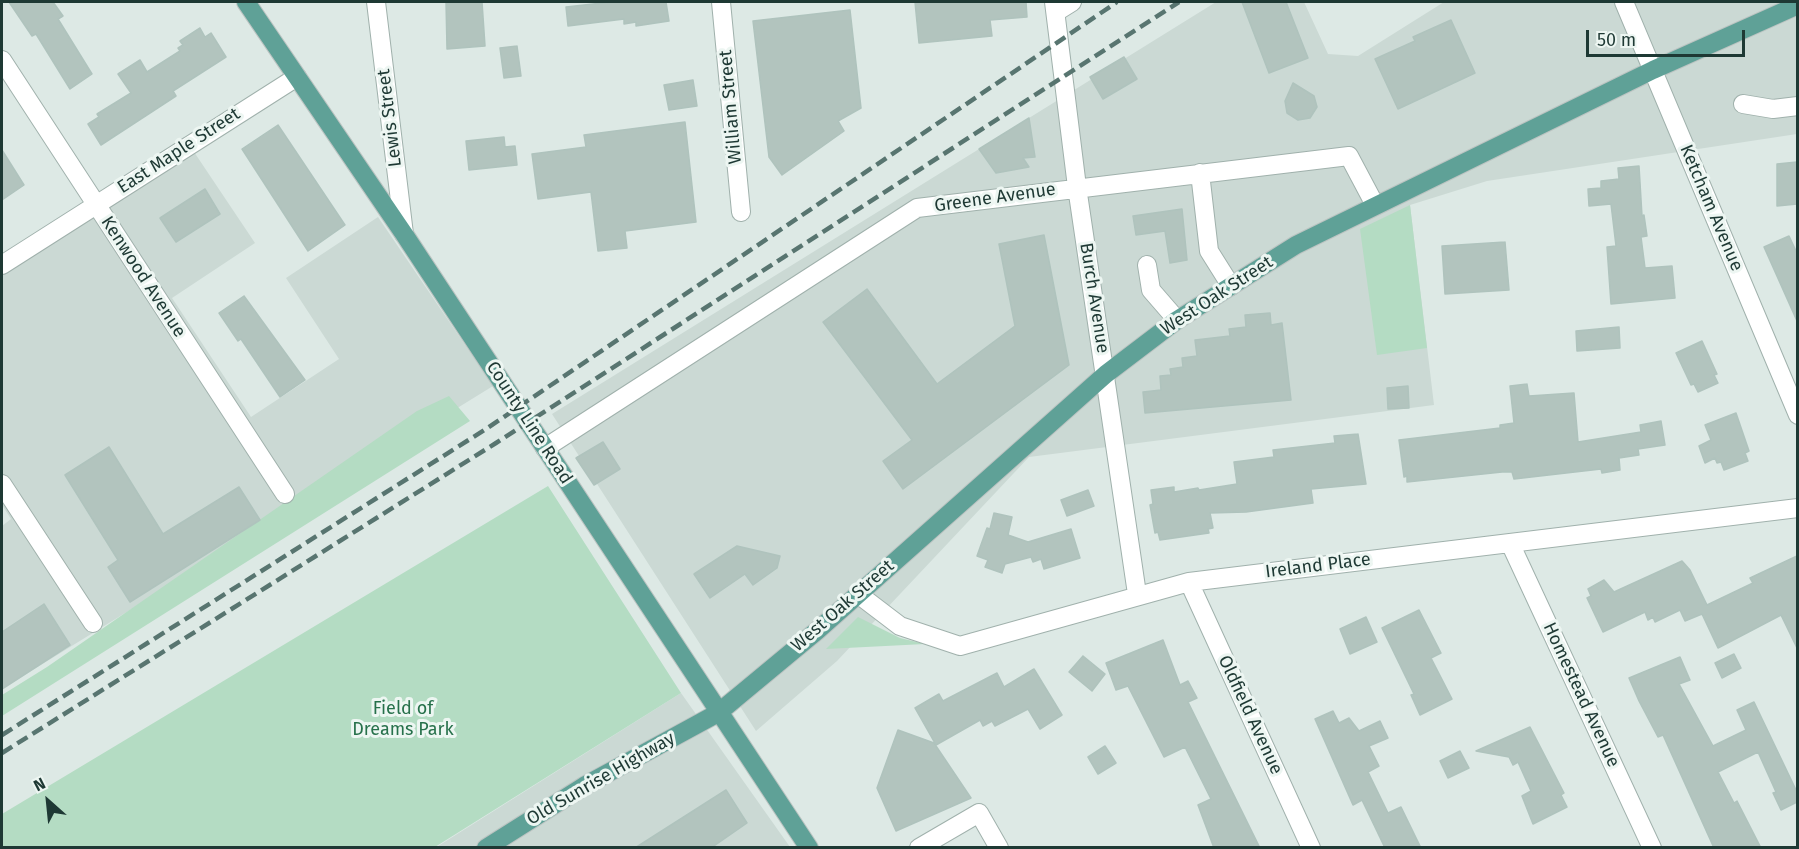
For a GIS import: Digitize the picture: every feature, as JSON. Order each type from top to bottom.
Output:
[{"type":"main road","name":"County Line Road","points":[[246,2],[404,234],[809,848]]},
{"type":"main road","name":"West Oak Street","points":[[718,713],[858,594],[1106,374],[1177,320],[1296,245],[1653,70],[1797,5]]},
{"type":"main road","name":"Old Sunrise Highway","points":[[486,848],[584,786],[718,713]]},
{"type":"street","name":"Lewis Street","points":[[376,2],[404,234]]},
{"type":"street","name":"William Street","points":[[721,2],[741,212]]},
{"type":"street","points":[[1055,7],[1072,2]]},
{"type":"street","name":"Ketcham Avenue","points":[[1623,2],[1797,415]]},
{"type":"street","name":"Burch Avenue","points":[[1055,7],[1077,187],[1137,594]]},
{"type":"street","name":"Kenwood Avenue","points":[[2,60],[285,494]]},
{"type":"street","name":"East Maple Street","points":[[2,265],[297,77]]},
{"type":"street","points":[[1743,104],[1773,109],[1797,106]]},
{"type":"street","name":"Greene Avenue","points":[[545,448],[918,208],[1077,187],[1349,156],[1375,205]]},
{"type":"street","points":[[1200,173],[1209,251],[1231,286]]},
{"type":"street","points":[[1147,265],[1151,290],[1177,320]]},
{"type":"street","points":[[2,484],[93,623]]},
{"type":"street","name":"Ireland Place","points":[[858,594],[900,626],[960,646],[1137,594],[1189,582],[1797,508]]},
{"type":"street","name":"Homestead Avenue","points":[[1510,543],[1652,848]]},
{"type":"street","name":"Oldfield Avenue","points":[[1189,582],[1311,848]]},
{"type":"street","points":[[919,848],[980,813],[999,848]]},
{"type":"shaded area","points":[[1216,2],[1304,2],[1328,54],[1358,56],[1444,2],[1797,2],[1797,134],[1487,181],[1410,205],[1434,405],[1029,457],[837,661],[756,731],[552,414]]},
{"type":"shaded area","points":[[184,137],[255,243],[172,298],[251,417],[339,359],[286,278],[378,217],[493,386],[2,689],[2,526],[11,519],[2,505],[2,255]]},
{"type":"shaded area","points":[[681,693],[790,847],[435,848]]},
{"type":"green space","points":[[1410,205],[1427,348],[1377,355],[1360,229]]},
{"type":"green space","points":[[449,396],[470,421],[2,716],[2,695],[47,667],[417,411]]},
{"type":"green space","name":"Field of Dreams Park","points":[[548,486],[681,693],[435,847],[2,847],[2,814]]},
{"type":"green space","points":[[858,617],[900,638],[925,644],[826,649]]},
{"type":"building","points":[[9,2],[53,2],[63,16],[58,19],[92,74],[70,89],[36,34],[32,36]]},
{"type":"building","points":[[446,2],[482,2],[485,46],[447,49]]},
{"type":"building","points":[[611,2],[666,2],[669,21],[636,26],[636,22],[624,24],[624,19],[568,26],[566,7]]},
{"type":"building","points":[[915,2],[1026,2],[1027,17],[990,20],[992,36],[919,43]]},
{"type":"building","points":[[1242,2],[1286,2],[1308,58],[1269,73]]},
{"type":"building","points":[[850,10],[861,108],[838,121],[844,131],[782,175],[769,157],[753,21]]},
{"type":"building","points":[[1451,20],[1475,73],[1398,109],[1375,59],[1415,41],[1413,37]]},
{"type":"building","points":[[200,28],[205,37],[211,33],[226,57],[173,91],[176,96],[101,145],[88,124],[99,117],[97,114],[131,93],[118,74],[140,60],[147,72],[180,51],[178,48],[183,45],[180,41]]},
{"type":"building","points":[[517,46],[521,76],[504,78],[500,48]]},
{"type":"building","points":[[1124,57],[1137,79],[1103,99],[1090,77]]},
{"type":"building","points":[[693,80],[697,106],[669,110],[664,85]]},
{"type":"building","points":[[1293,83],[1314,96],[1317,107],[1310,118],[1298,120],[1287,113],[1285,101]]},
{"type":"building","points":[[1029,118],[1035,157],[1023,158],[1029,167],[996,173],[979,149]]},
{"type":"building","points":[[685,122],[696,222],[625,231],[627,248],[598,251],[591,192],[538,199],[532,154],[586,147],[584,135]]},
{"type":"building","points":[[278,125],[345,225],[308,251],[242,149]]},
{"type":"building","points":[[504,137],[505,147],[515,146],[517,165],[469,170],[466,141]]},
{"type":"building","points":[[2,150],[24,185],[2,200]]},
{"type":"building","points":[[1797,162],[1797,204],[1777,206],[1777,164]]},
{"type":"building","points":[[1639,166],[1642,216],[1644,215],[1647,236],[1641,237],[1645,268],[1672,266],[1675,298],[1611,304],[1607,247],[1616,246],[1611,204],[1589,206],[1588,189],[1601,188],[1601,181],[1619,179],[1618,168]]},
{"type":"building","points":[[205,189],[220,214],[176,242],[160,218]]},
{"type":"building","points":[[1182,209],[1187,260],[1170,263],[1165,231],[1136,235],[1133,216]]},
{"type":"building","points":[[1044,235],[1069,365],[903,489],[883,461],[912,440],[823,322],[867,289],[937,384],[1015,326],[999,244]]},
{"type":"building","points":[[1789,236],[1797,253],[1797,321],[1764,247]]},
{"type":"building","points":[[1505,242],[1509,290],[1445,294],[1442,246]]},
{"type":"building","points":[[244,296],[305,380],[280,397],[241,339],[238,341],[219,313]]},
{"type":"building","points":[[1270,313],[1271,325],[1282,323],[1291,400],[1145,413],[1143,392],[1161,390],[1160,376],[1171,375],[1170,369],[1183,367],[1182,358],[1197,356],[1195,340],[1230,336],[1229,329],[1246,327],[1245,315]]},
{"type":"building","points":[[1619,327],[1620,348],[1577,351],[1576,331]]},
{"type":"building","points":[[1702,341],[1717,374],[1714,375],[1718,383],[1698,392],[1694,384],[1691,385],[1676,353]]},
{"type":"building","points":[[1527,384],[1529,396],[1574,393],[1578,442],[1641,432],[1640,425],[1661,421],[1665,445],[1638,449],[1639,455],[1619,458],[1620,470],[1602,473],[1601,469],[1514,479],[1512,472],[1502,472],[1407,482],[1407,476],[1404,477],[1399,440],[1500,428],[1500,425],[1514,423],[1510,386]]},
{"type":"building","points":[[1408,386],[1409,408],[1388,409],[1387,388]]},
{"type":"building","points":[[1736,413],[1749,451],[1745,453],[1748,461],[1724,470],[1721,462],[1717,463],[1715,458],[1705,463],[1699,446],[1711,440],[1705,425]]},
{"type":"building","points":[[1358,434],[1366,484],[1311,489],[1313,503],[1246,512],[1210,513],[1213,528],[1208,529],[1209,533],[1160,540],[1158,532],[1155,533],[1150,505],[1153,504],[1151,490],[1174,487],[1174,492],[1237,484],[1234,462],[1274,457],[1273,450],[1335,443],[1334,436]]},
{"type":"building","points":[[603,442],[620,469],[594,485],[576,458]]},
{"type":"building","points":[[109,447],[163,534],[239,487],[260,520],[130,602],[108,567],[118,560],[65,475]]},
{"type":"building","points":[[1088,490],[1094,506],[1067,516],[1061,500]]},
{"type":"building","points":[[994,513],[1012,517],[1008,535],[1028,542],[1071,529],[1080,558],[1044,569],[1041,559],[1033,562],[1031,557],[1005,564],[1002,573],[985,567],[988,560],[977,556],[987,528],[990,529]]},
{"type":"building","points":[[737,546],[780,556],[777,568],[753,585],[745,574],[710,598],[694,574]]},
{"type":"building","points":[[1797,556],[1797,648],[1781,615],[1718,648],[1702,614],[1685,621],[1680,610],[1655,622],[1653,617],[1648,620],[1645,612],[1603,632],[1587,598],[1591,596],[1588,589],[1604,580],[1614,592],[1682,561],[1690,570],[1707,605],[1753,583],[1750,578]]},
{"type":"building","points":[[44,604],[70,645],[2,689],[2,632]]},
{"type":"building","points":[[1419,610],[1441,653],[1431,658],[1452,699],[1420,715],[1411,695],[1414,694],[1382,628]]},
{"type":"building","points":[[1366,617],[1377,642],[1350,654],[1340,629]]},
{"type":"building","points":[[1163,640],[1180,685],[1188,681],[1197,698],[1188,702],[1260,848],[1214,848],[1198,805],[1211,799],[1185,747],[1164,757],[1128,686],[1116,690],[1106,663]]},
{"type":"building","points":[[1734,654],[1741,668],[1722,678],[1715,663]]},
{"type":"building","points":[[1083,656],[1105,674],[1092,691],[1069,672]]},
{"type":"building","points":[[1680,657],[1690,680],[1679,684],[1713,746],[1746,730],[1737,710],[1754,702],[1797,792],[1797,802],[1781,810],[1773,793],[1776,792],[1758,752],[1718,772],[1734,803],[1737,801],[1761,848],[1714,848],[1663,735],[1658,737],[1629,678]]},
{"type":"building","points":[[1034,669],[1062,715],[1040,729],[1028,709],[995,726],[992,721],[983,726],[980,720],[936,745],[915,708],[939,694],[943,701],[997,673],[1004,687]]},
{"type":"building","points":[[1333,711],[1339,723],[1349,718],[1359,731],[1380,721],[1388,738],[1369,746],[1379,766],[1368,772],[1388,813],[1401,807],[1421,848],[1385,848],[1362,800],[1353,805],[1315,719]]},
{"type":"building","points":[[1530,727],[1564,793],[1561,795],[1567,807],[1533,824],[1522,796],[1531,791],[1518,762],[1513,765],[1509,757],[1476,751]]},
{"type":"building","points":[[898,730],[934,743],[971,798],[896,831],[877,788]]},
{"type":"building","points":[[1105,746],[1116,763],[1098,774],[1088,757]]},
{"type":"building","points":[[1460,751],[1469,768],[1448,778],[1440,761]]},
{"type":"building","points":[[726,790],[747,823],[711,848],[635,848]]},
{"type":"railway","points":[[2,735],[486,429],[1117,2]]},
{"type":"railway","points":[[2,753],[496,443],[1179,2]]}]
